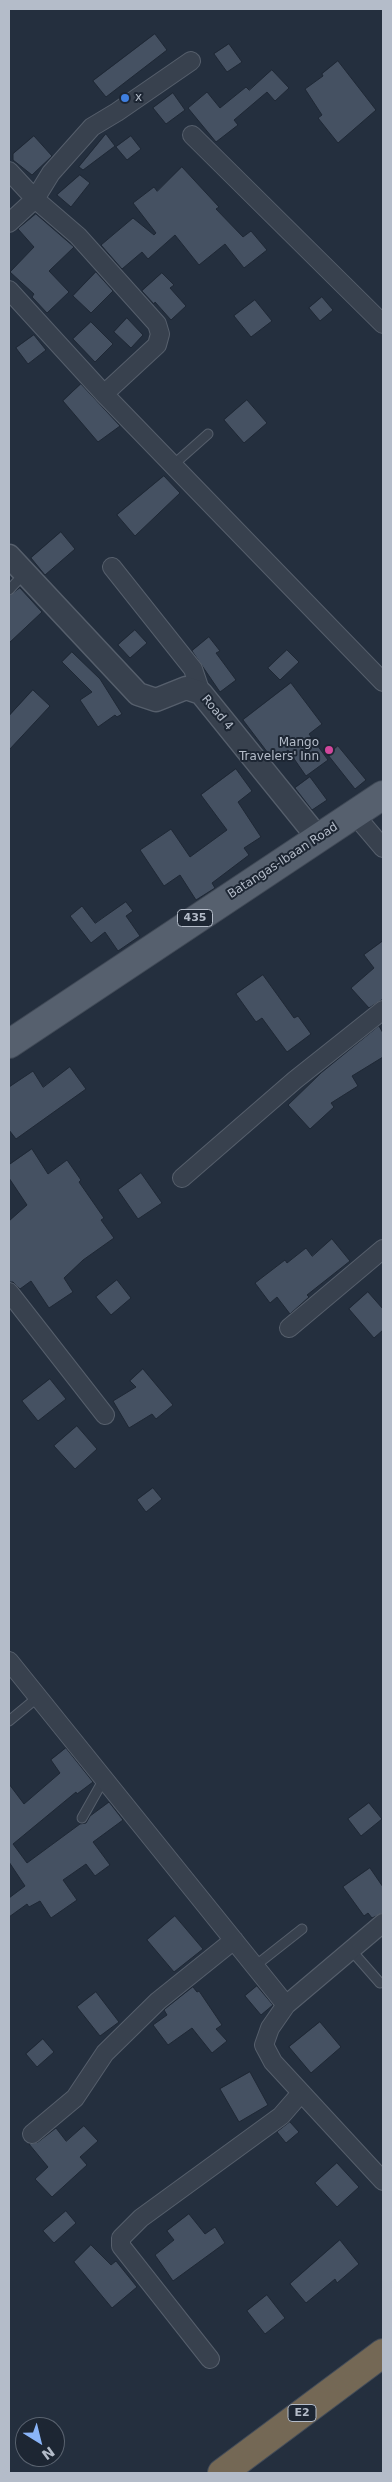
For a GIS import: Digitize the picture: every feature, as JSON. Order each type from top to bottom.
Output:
[{"type":"highway","name":"E2","points":[[222,2473],[383,2352]]},
{"type":"highway","name":"E2","points":[[250,2473],[383,2374]]},
{"type":"main road","name":"Batangas-Ibaan Road","points":[[9,1044],[221,901],[383,796]]},
{"type":"street","points":[[9,223],[35,199],[51,173],[92,127],[118,112],[191,61]]},
{"type":"street","points":[[192,135],[383,324]]},
{"type":"street","points":[[9,171],[35,199],[78,236],[157,324],[160,334],[156,345],[104,394]]},
{"type":"street","points":[[9,290],[104,394],[383,682]]},
{"type":"street","name":"Road 4","points":[[9,556],[138,694],[156,700],[186,688],[201,693],[319,838]]},
{"type":"street","points":[[112,567],[193,669],[201,693]]},
{"type":"street","points":[[355,815],[383,848]]},
{"type":"street","points":[[182,1178],[295,1080],[383,1010]]},
{"type":"street","points":[[289,1328],[383,1249]]},
{"type":"street","points":[[9,1292],[105,1415]]},
{"type":"street","points":[[9,1661],[286,2005]]},
{"type":"street","points":[[383,1923],[286,2005],[270,2028],[264,2045],[273,2062],[383,2181]]},
{"type":"street","points":[[32,2134],[75,2098],[105,2053],[158,2001],[234,1940]]},
{"type":"street","points":[[210,2359],[121,2246],[121,2238],[141,2218],[281,2116],[301,2093]]},
{"type":"lane","points":[[173,465],[208,434]]},
{"type":"lane","points":[[9,590],[26,572]]},
{"type":"lane","points":[[9,1721],[38,1696]]},
{"type":"lane","points":[[82,1818],[104,1778]]},
{"type":"lane","points":[[255,1966],[302,1929]]},
{"type":"lane","points":[[351,1950],[380,1983]]},
{"type":"building","points":[[155,34],[167,50],[106,97],[93,81]]},
{"type":"building","points":[[229,44],[242,62],[227,72],[214,54]]},
{"type":"building","points":[[338,61],[376,110],[338,143],[318,118],[322,115],[305,89],[323,76],[322,74]]},
{"type":"building","points":[[272,70],[289,88],[275,101],[267,92],[234,120],[238,125],[216,142],[188,108],[207,92],[220,108],[246,87],[249,90]]},
{"type":"building","points":[[173,93],[185,110],[166,124],[153,108]]},
{"type":"building","points":[[106,134],[115,146],[83,170],[79,167]]},
{"type":"building","points":[[34,136],[52,156],[32,175],[13,160],[13,154]]},
{"type":"building","points":[[131,136],[141,149],[127,160],[116,147]]},
{"type":"building","points":[[182,167],[219,207],[216,209],[243,237],[251,231],[267,250],[244,268],[225,244],[199,265],[175,235],[148,259],[142,252],[122,269],[101,245],[133,218],[154,235],[156,233],[133,203],[154,187],[157,191]]},
{"type":"building","points":[[80,175],[90,183],[71,207],[57,195]]},
{"type":"building","points":[[36,214],[74,247],[49,271],[69,292],[47,313],[32,297],[34,294],[10,272],[34,247],[18,229]]},
{"type":"building","points":[[96,272],[113,291],[91,313],[73,296]]},
{"type":"building","points":[[162,273],[174,285],[170,288],[186,306],[171,320],[142,291]]},
{"type":"building","points":[[322,297],[333,310],[320,321],[309,308]]},
{"type":"building","points":[[255,300],[272,321],[251,337],[234,316]]},
{"type":"building","points":[[127,318],[143,335],[131,348],[114,332]]},
{"type":"building","points":[[91,322],[113,344],[95,362],[73,339]]},
{"type":"building","points":[[34,335],[46,350],[28,364],[16,348]]},
{"type":"building","points":[[81,384],[120,426],[98,442],[63,401]]},
{"type":"building","points":[[247,400],[267,423],[244,443],[224,420]]},
{"type":"building","points":[[164,476],[180,493],[135,536],[117,515]]},
{"type":"building","points":[[61,532],[75,549],[45,575],[31,558]]},
{"type":"building","points":[[20,588],[42,612],[9,643],[9,596]]},
{"type":"building","points":[[135,630],[147,643],[130,658],[118,645]]},
{"type":"building","points":[[209,637],[220,651],[216,653],[236,680],[220,692],[192,651]]},
{"type":"building","points":[[287,650],[299,662],[280,680],[268,668]]},
{"type":"building","points":[[72,652],[100,679],[122,714],[117,717],[115,715],[98,727],[80,700],[92,692],[62,662]]},
{"type":"building","points":[[291,683],[322,724],[309,734],[328,760],[306,776],[288,750],[274,761],[243,720]]},
{"type":"building","points":[[33,690],[50,706],[9,750],[9,716]]},
{"type":"building","points":[[338,746],[366,780],[355,789],[328,755]]},
{"type":"building","points":[[236,769],[252,791],[238,802],[261,837],[244,848],[249,855],[212,883],[215,888],[196,900],[180,875],[164,886],[140,850],[171,829],[190,857],[227,830],[201,795]]},
{"type":"building","points":[[310,777],[327,800],[312,810],[295,788]]},
{"type":"building","points":[[126,902],[133,911],[126,916],[140,936],[118,951],[105,932],[91,943],[70,916],[82,906],[95,923]]},
{"type":"building","points":[[383,941],[383,999],[369,1008],[351,988],[374,968],[364,955]]},
{"type":"building","points":[[263,975],[294,1018],[298,1016],[311,1034],[287,1052],[262,1018],[256,1022],[236,994]]},
{"type":"building","points":[[379,1026],[383,1033],[383,1057],[352,1076],[358,1086],[331,1103],[334,1107],[310,1129],[288,1105],[321,1073]]},
{"type":"building","points":[[70,1067],[86,1089],[16,1139],[9,1130],[9,1087],[33,1071],[43,1087]]},
{"type":"building","points":[[32,1149],[48,1174],[67,1160],[81,1180],[79,1182],[104,1218],[101,1220],[114,1238],[83,1260],[64,1278],[73,1292],[49,1308],[31,1281],[20,1289],[13,1282],[9,1282],[9,1221],[27,1205],[9,1178],[9,1165]]},
{"type":"building","points":[[141,1173],[162,1203],[138,1219],[118,1190]]},
{"type":"building","points":[[332,1239],[350,1261],[307,1295],[309,1297],[290,1314],[277,1297],[270,1303],[255,1283],[285,1260],[287,1263],[306,1248],[312,1256]]},
{"type":"building","points":[[117,1280],[131,1298],[111,1315],[96,1297]]},
{"type":"building","points":[[368,1292],[383,1309],[383,1330],[374,1338],[349,1309]]},
{"type":"building","points":[[143,1369],[173,1405],[156,1419],[152,1414],[129,1428],[113,1401],[136,1387],[130,1381]]},
{"type":"building","points":[[50,1379],[66,1399],[38,1421],[22,1401]]},
{"type":"building","points":[[77,1426],[97,1449],[75,1469],[54,1446]]},
{"type":"building","points":[[153,1488],[162,1499],[146,1512],[137,1500]]},
{"type":"building","points":[[66,1748],[93,1782],[77,1794],[76,1792],[13,1844],[27,1863],[80,1824],[86,1823],[90,1816],[109,1802],[123,1820],[93,1842],[110,1865],[95,1876],[86,1864],[63,1880],[77,1900],[51,1918],[40,1901],[29,1907],[27,1904],[9,1917],[9,1898],[25,1886],[9,1862],[9,1784],[24,1804],[60,1773],[51,1760]]},
{"type":"building","points":[[369,1803],[382,1819],[361,1836],[348,1819]]},
{"type":"building","points":[[370,1868],[383,1887],[383,1913],[372,1918],[368,1913],[364,1916],[343,1887]]},
{"type":"building","points":[[175,1916],[203,1949],[174,1972],[147,1940]]},
{"type":"building","points":[[257,1986],[273,2005],[261,2015],[245,1996]]},
{"type":"building","points":[[193,1987],[197,1992],[199,1991],[222,2025],[216,2029],[227,2041],[212,2053],[192,2028],[168,2045],[153,2025],[167,2015],[165,2009]]},
{"type":"building","points":[[96,1992],[119,2022],[100,2036],[77,2007]]},
{"type":"building","points":[[320,2022],[341,2047],[311,2073],[289,2047]]},
{"type":"building","points":[[43,2039],[54,2052],[37,2067],[26,2054]]},
{"type":"building","points":[[250,2072],[268,2105],[239,2122],[220,2089]]},
{"type":"building","points":[[290,2122],[299,2132],[286,2143],[277,2132]]},
{"type":"building","points":[[84,2126],[98,2141],[80,2157],[87,2165],[52,2197],[35,2179],[48,2167],[29,2144],[38,2142],[56,2128],[66,2141]]},
{"type":"building","points":[[337,2163],[359,2187],[337,2207],[315,2183]]},
{"type":"building","points":[[66,2211],[76,2223],[54,2243],[43,2231]]},
{"type":"building","points":[[189,2214],[205,2234],[215,2227],[225,2243],[173,2281],[155,2255],[174,2240],[167,2231]]},
{"type":"building","points":[[340,2240],[359,2264],[337,2283],[335,2279],[306,2303],[290,2284]]},
{"type":"building","points":[[91,2245],[111,2265],[116,2261],[137,2287],[112,2308],[74,2262]]},
{"type":"building","points":[[267,2295],[285,2318],[265,2334],[247,2311]]},
{"type":"place","name":"x","points":[[125,98]]},
{"type":"place","name":"Mango Travelers' Inn","points":[[329,750]]}]
